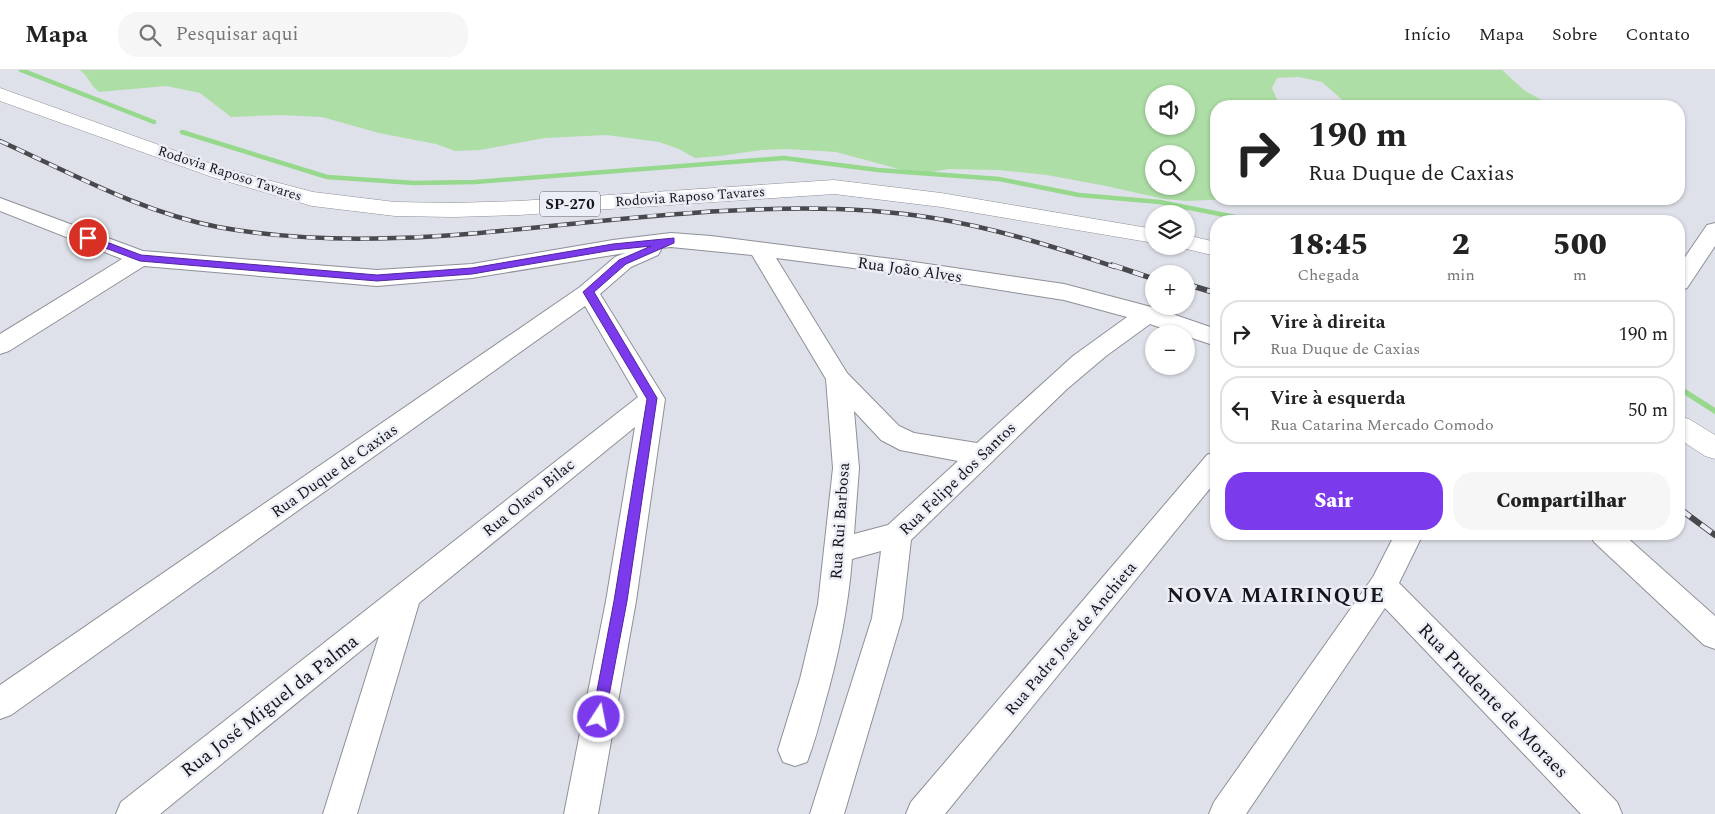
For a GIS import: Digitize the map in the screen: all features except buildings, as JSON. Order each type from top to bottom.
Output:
[{"type":"highway","name":"Rodovia Raposo Tavares","points":[[0,83],[225,163],[295,184],[371,196],[470,198],[766,180],[835,179],[937,191],[1145,223]]},
{"type":"highway","name":"Rodovia Raposo Tavares","points":[[0,94],[219,173],[312,199],[395,209],[454,210],[519,208],[834,187],[941,200],[1145,234]]},
{"type":"highway","points":[[1195,233],[1210,236]]},
{"type":"highway","points":[[1195,244],[1210,248]]},
{"type":"highway","points":[[1685,417],[1715,434]]},
{"type":"highway","points":[[1685,430],[1715,448]]},
{"type":"street","name":"Rua João Alves","points":[[0,204],[140,258],[377,278],[472,271],[613,247],[671,240],[900,267],[1064,292],[1145,313]]},
{"type":"street","points":[[1685,274],[1715,230]]},
{"type":"street","name":"Rua Duque de Caxias","points":[[0,704],[588,292],[623,262],[671,240]]},
{"type":"street","name":"Rua Rui Barbosa","points":[[759,249],[838,379],[846,468],[833,604],[816,679],[795,750]]},
{"type":"street","points":[[0,345],[140,258]]},
{"type":"street","points":[[582,814],[621,601],[652,398],[588,292]]},
{"type":"street","name":"Rua Felipe dos Santos","points":[[827,814],[887,618],[897,535],[1009,427],[1079,365],[1146,315]]},
{"type":"street","name":"Rua João Alves","points":[[1150,315],[1210,336]]},
{"type":"street","points":[[838,379],[890,433],[909,443],[982,454]]},
{"type":"street","name":"Rua Olavo Bilac","points":[[406,597],[652,398]]},
{"type":"street","name":"Rua Padre José de Anchieta","points":[[923,814],[1210,469]]},
{"type":"street","points":[[838,550],[897,535]]},
{"type":"street","points":[[1226,814],[1383,586],[1406,540]]},
{"type":"street","points":[[1611,540],[1715,635]]},
{"type":"street","name":"Rua Prudente de Moraes","points":[[1383,586],[1604,814]]},
{"type":"street","points":[[340,814],[406,597]]},
{"type":"street","name":"Rua José Miguel da Palma","points":[[133,814],[406,597]]},
{"type":"green space","points":[[80,70],[1502,70],[1525,91],[1542,100],[1342,100],[1322,82],[1299,77],[1277,78],[1272,88],[1277,100],[1210,100],[1210,200],[1187,201],[1146,195],[1195,195],[1195,145],[1145,145],[1145,195],[1047,175],[998,170],[948,169],[927,173],[906,171],[836,152],[786,149],[761,150],[695,158],[679,149],[659,142],[607,135],[545,138],[480,150],[455,151],[436,144],[379,133],[322,117],[280,115],[231,117],[200,93],[166,86],[99,92]]},
{"type":"waterway","points":[[21,70],[154,122]]},
{"type":"waterway","points":[[182,132],[327,177],[414,183],[475,182],[784,158],[878,170],[999,179],[1079,195],[1160,202],[1225,215]]},
{"type":"waterway","points":[[1685,392],[1715,411]]},
{"type":"railway","points":[[0,141],[134,202],[161,212],[218,227],[284,236],[349,239],[415,237],[481,233],[678,214],[767,209],[838,209],[886,212],[956,222],[1025,239],[1115,267]]},
{"type":"railway","points":[[1112,265],[1145,276]]},
{"type":"railway","points":[[1195,287],[1210,291]]},
{"type":"railway","points":[[1685,513],[1715,535]]},
{"type":"district","name":"NOVA MAIRINQUE","points":[[1276,595]]},
{"type":"route","points":[[88,238],[140,258],[377,278],[472,271],[613,247],[671,240],[623,262],[588,292],[652,398],[621,601],[599,717]]}]
